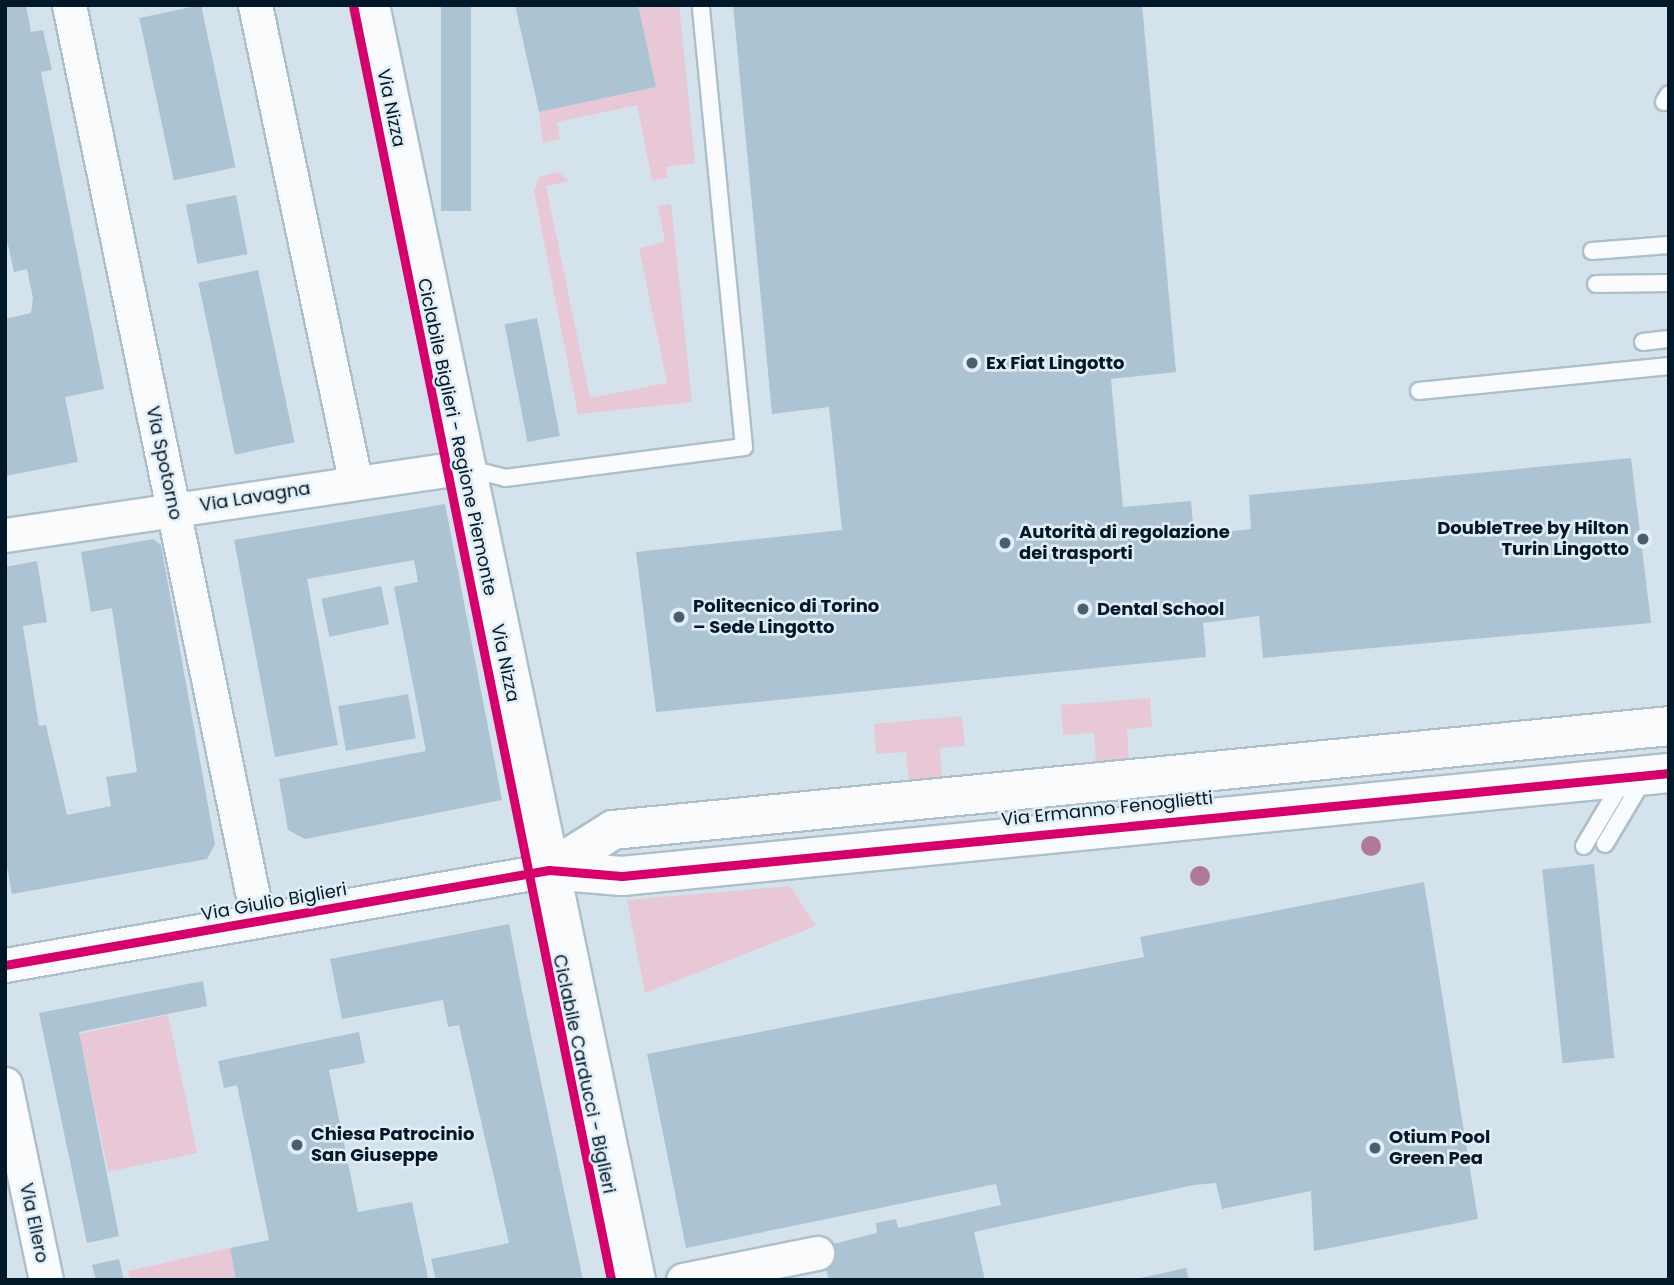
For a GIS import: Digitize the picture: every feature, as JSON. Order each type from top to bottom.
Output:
[{"type":"street","name":"Via Spotorno","points":[[69,5],[258,921]]},
{"type":"street","points":[[255,5],[355,481]]},
{"type":"street","name":"Via Nizza","points":[[370,5],[464,467],[636,1280]]},
{"type":"street","name":"Via Lavagna","points":[[5,534],[464,467]]},
{"type":"street","name":"Via Ermanno Fenoglietti","points":[[549,870],[613,831],[1669,726]]},
{"type":"street","name":"Via Ermanno Fenoglietti","points":[[549,870],[622,876],[1647,775]]},
{"type":"street","name":"Via Giulio Biglieri","points":[[5,965],[549,870]]},
{"type":"street","name":"Via Ellero","points":[[5,1084],[46,1280]]},
{"type":"street","points":[[683,1280],[817,1253]]},
{"type":"lane","points":[[464,467],[505,478],[744,447],[701,5]]},
{"type":"lane","points":[[1592,251],[1669,245]]},
{"type":"lane","points":[[1596,284],[1669,282]]},
{"type":"lane","points":[[1643,342],[1669,339]]},
{"type":"lane","points":[[1419,391],[1669,366]]},
{"type":"lane","points":[[1605,844],[1647,775]]},
{"type":"lane","points":[[1584,846],[1647,775]]},
{"type":"shaded area","points":[[638,5],[679,5],[695,163],[666,167],[667,178],[652,180],[637,105],[557,122],[560,139],[543,143],[539,112],[656,87]]},
{"type":"shaded area","points":[[558,172],[569,181],[546,186],[590,398],[667,383],[639,248],[665,242],[658,206],[671,204],[692,402],[578,414],[534,191],[539,177]]},
{"type":"shaded area","points":[[1150,698],[1152,727],[1127,729],[1129,759],[1096,762],[1094,733],[1063,735],[1061,705]]},
{"type":"shaded area","points":[[962,716],[965,746],[940,748],[942,778],[909,781],[906,752],[876,754],[874,724]]},
{"type":"shaded area","points":[[790,886],[816,926],[645,993],[627,900]]},
{"type":"shaded area","points":[[168,1015],[197,1153],[108,1172],[79,1034]]},
{"type":"shaded area","points":[[230,1248],[236,1280],[130,1280],[128,1271]]},
{"type":"building","points":[[5,5],[26,5],[31,32],[43,30],[52,70],[41,72],[104,389],[65,397],[78,462],[5,476],[5,319],[31,313],[33,298],[27,269],[14,272],[5,231]]},
{"type":"building","points":[[201,5],[236,167],[174,180],[139,18]]},
{"type":"building","points":[[441,5],[471,5],[471,211],[441,211]]},
{"type":"building","points":[[515,5],[638,5],[656,87],[539,112]]},
{"type":"building","name":"Ex Fiat Lingotto","points":[[733,5],[1142,5],[1176,372],[1111,379],[1123,507],[1191,501],[1194,535],[1251,529],[1249,495],[1631,458],[1651,623],[1263,658],[1259,616],[1203,623],[1206,657],[656,712],[636,552],[842,530],[829,407],[772,414]]},
{"type":"building","points":[[236,195],[247,254],[197,264],[186,205]]},
{"type":"building","points":[[258,270],[295,442],[235,455],[198,283]]},
{"type":"building","points":[[537,318],[560,436],[528,442],[505,324]]},
{"type":"building","points":[[445,504],[502,800],[305,839],[288,830],[279,779],[426,751],[394,587],[418,582],[414,560],[307,579],[338,745],[275,757],[234,540]]},
{"type":"building","points":[[153,539],[161,545],[215,844],[207,859],[12,894],[5,855],[5,567],[37,561],[47,622],[23,626],[39,726],[46,725],[67,815],[111,806],[106,777],[137,772],[112,608],[91,612],[81,552]]},
{"type":"building","points":[[381,586],[389,624],[329,637],[321,599]]},
{"type":"building","points":[[408,694],[416,738],[346,751],[338,706]]},
{"type":"building","points":[[1594,864],[1614,1058],[1563,1063],[1542,869]]},
{"type":"building","points":[[1424,882],[1478,1219],[1314,1251],[1311,1191],[1222,1209],[1216,1183],[1194,1185],[974,1232],[985,1280],[829,1280],[821,1247],[877,1233],[876,1223],[896,1219],[898,1228],[1001,1205],[996,1184],[686,1248],[647,1054],[1144,957],[1140,937]]},
{"type":"building","points":[[509,924],[583,1280],[436,1280],[431,1259],[509,1243],[459,1025],[448,1027],[443,1000],[342,1019],[330,959]]},
{"type":"building","points":[[203,981],[207,1006],[79,1032],[119,1236],[87,1243],[39,1013]]},
{"type":"building","name":"Chiesa Patrocinio San Giuseppe","points":[[359,1032],[365,1063],[329,1070],[358,1212],[412,1202],[428,1278],[236,1280],[230,1248],[269,1240],[237,1085],[224,1088],[218,1061]]},
{"type":"building","points":[[119,1259],[124,1280],[96,1280],[92,1265]]},
{"type":"building","points":[[1186,1268],[1189,1280],[1136,1280],[1136,1279]]},
{"type":"cycle path","name":"Ciclabile Biglieri - Regione Piemonte","points":[[353,5],[611,1280]]},
{"type":"cycle path","points":[[5,965],[549,870],[622,876],[1669,773]]},
{"type":"place","name":"Ex Fiat Lingotto","points":[[972,363]]},
{"type":"place","name":"DoubleTree by Hilton Turin Lingotto","points":[[1643,539]]},
{"type":"place","name":"Autorità di regolazione dei trasporti","points":[[1005,543]]},
{"type":"place","name":"Dental School","points":[[1083,609]]},
{"type":"place","name":"Politecnico di Torino – Sede Lingotto","points":[[679,617]]},
{"type":"place","name":"Chiesa Patrocinio San Giuseppe","points":[[297,1145]]},
{"type":"place","name":"Otium Pool Green Pea","points":[[1375,1148]]}]
